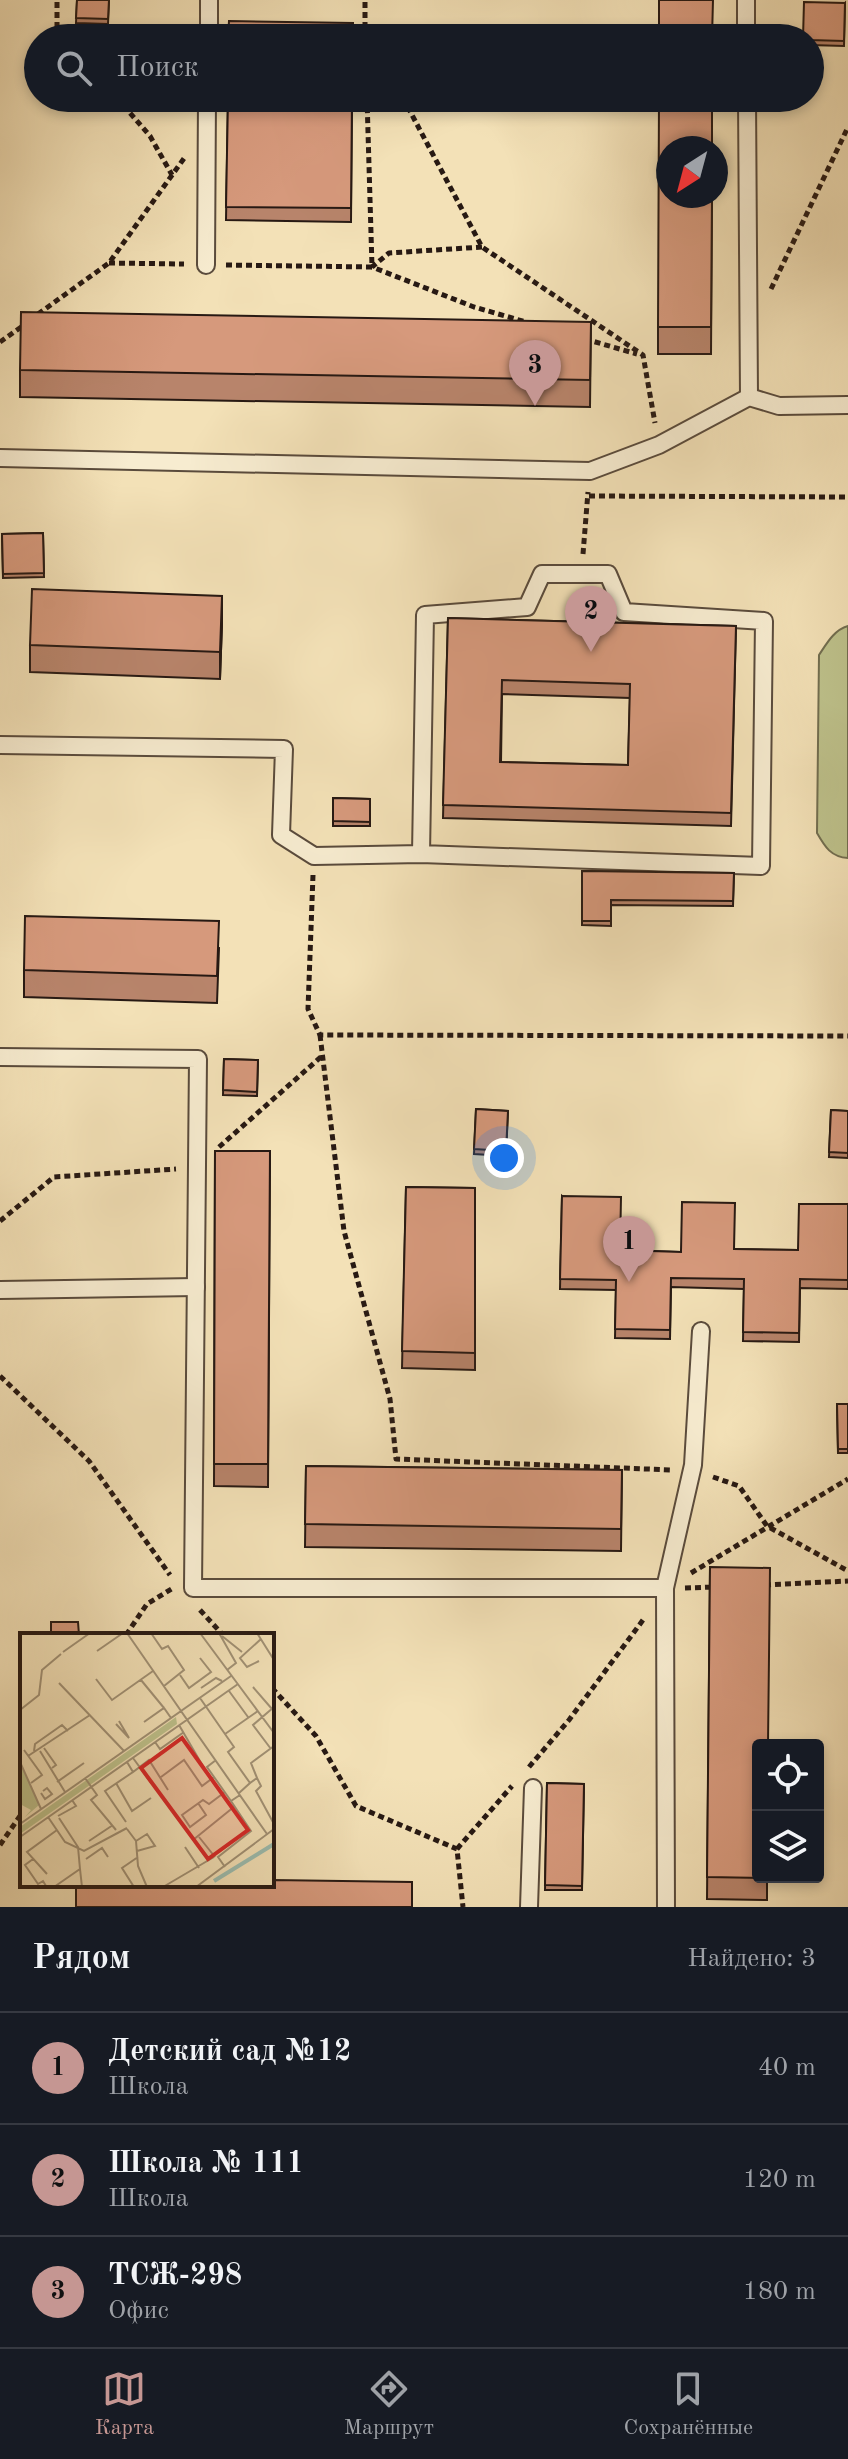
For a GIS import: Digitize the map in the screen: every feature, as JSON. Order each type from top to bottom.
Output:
[{"type":"lane","points":[[209,0],[209,24]]},
{"type":"lane","points":[[746,0],[746,24]]},
{"type":"lane","points":[[206,265],[207,112]]},
{"type":"lane","points":[[747,112],[749,397]]},
{"type":"lane","points":[[0,458],[590,471],[659,445],[749,397],[779,406],[848,405]]},
{"type":"lane","points":[[0,745],[284,749],[281,835],[314,856],[421,854],[761,866],[764,621],[624,612],[608,574],[542,574],[527,607],[425,615],[421,854]]},
{"type":"lane","points":[[0,1057],[198,1059],[193,1588],[665,1588]]},
{"type":"lane","points":[[0,1290],[196,1287]]},
{"type":"lane","points":[[666,1907],[665,1588],[692,1470],[701,1331]]},
{"type":"lane","points":[[529,1907],[533,1788]]},
{"type":"path","points":[[57,0],[57,24]]},
{"type":"path","points":[[364,24],[365,0]]},
{"type":"path","points":[[129,112],[150,136],[172,175]]},
{"type":"path","points":[[367,112],[372,267]]},
{"type":"path","points":[[410,112],[482,247],[643,355],[659,445]]},
{"type":"path","points":[[0,342],[109,263],[207,127]]},
{"type":"path","points":[[766,298],[848,127]]},
{"type":"path","points":[[372,267],[389,253],[482,247]]},
{"type":"path","points":[[109,263],[372,267],[474,307],[535,325]]},
{"type":"path","points":[[582,338],[643,355]]},
{"type":"path","points":[[581,574],[590,471]]},
{"type":"path","points":[[588,496],[848,497]]},
{"type":"path","points":[[314,856],[308,1009],[320,1035],[344,1231],[390,1399],[396,1459],[692,1470],[739,1486],[767,1526],[848,1571]]},
{"type":"path","points":[[320,1035],[848,1036]]},
{"type":"path","points":[[0,1221],[54,1177],[197,1167],[323,1055]]},
{"type":"path","points":[[0,1376],[89,1461],[177,1585],[147,1604],[127,1633]]},
{"type":"path","points":[[463,1907],[457,1849],[569,1720],[665,1588],[848,1479]]},
{"type":"path","points":[[758,1585],[848,1581]]},
{"type":"path","points":[[665,1588],[727,1586]]},
{"type":"path","points":[[196,1605],[221,1633]]},
{"type":"path","points":[[274,1690],[316,1736],[356,1806],[457,1849]]},
{"type":"path","points":[[0,1845],[20,1816]]},
{"type":"green space","points":[[848,626],[848,858],[837,856],[829,850],[817,833],[819,655],[835,634]]},
{"type":"building","points":[[77,0],[109,0],[108,19],[76,18]]},
{"type":"building","points":[[659,0],[713,0],[712,24],[659,24]]},
{"type":"building","points":[[804,2],[845,3],[844,41],[824,40],[824,24],[803,24]]},
{"type":"building","points":[[229,21],[353,23],[353,24],[229,24]]},
{"type":"building","points":[[228,112],[352,112],[351,208],[226,207]]},
{"type":"building","points":[[659,112],[712,112],[712,136],[659,136]]},
{"type":"building","points":[[659,208],[712,208],[711,327],[658,327]]},
{"type":"building","points":[[21,312],[591,322],[590,380],[20,370]]},
{"type":"building","points":[[43,533],[44,573],[3,574],[2,534]]},
{"type":"building","points":[[32,589],[222,596],[220,652],[30,645]]},
{"type":"building","points":[[448,618],[736,626],[731,813],[443,805]],"holes":[[[502,680],[630,684],[628,765],[500,762]]]},
{"type":"building","points":[[333,798],[370,799],[370,822],[333,821]]},
{"type":"building","points":[[582,871],[734,873],[733,901],[611,900],[611,921],[582,921]]},
{"type":"building","points":[[25,916],[219,921],[217,976],[24,970]]},
{"type":"building","points":[[224,1059],[258,1060],[257,1092],[223,1090]]},
{"type":"building","points":[[476,1109],[508,1111],[506,1151],[474,1149]]},
{"type":"building","points":[[831,1110],[848,1111],[848,1153],[829,1152]]},
{"type":"building","points":[[215,1151],[270,1151],[268,1464],[214,1464]]},
{"type":"building","points":[[406,1187],[475,1188],[475,1353],[402,1351]]},
{"type":"building","points":[[562,1196],[621,1197],[620,1250],[681,1252],[682,1202],[735,1203],[734,1249],[798,1250],[799,1204],[848,1204],[848,1280],[800,1279],[799,1333],[743,1332],[744,1279],[671,1278],[670,1330],[615,1329],[616,1280],[560,1279]]},
{"type":"building","points":[[837,1404],[848,1404],[848,1449],[838,1449]]},
{"type":"building","points":[[306,1466],[622,1470],[621,1529],[305,1524]]},
{"type":"building","points":[[710,1567],[770,1568],[768,1739],[752,1739],[752,1878],[707,1877]]},
{"type":"building","points":[[51,1622],[78,1622],[79,1633],[51,1633]]},
{"type":"building","points":[[547,1783],[584,1784],[582,1886],[545,1885]]},
{"type":"building","points":[[274,1880],[412,1882],[412,1907],[76,1907],[76,1887],[274,1887]]},
{"type":"place","name":"ТСЖ-298","points":[[535,406]]},
{"type":"place","name":"Школа № 111","points":[[591,652]]},
{"type":"place","name":"Детский сад №12","points":[[629,1282]]}]
